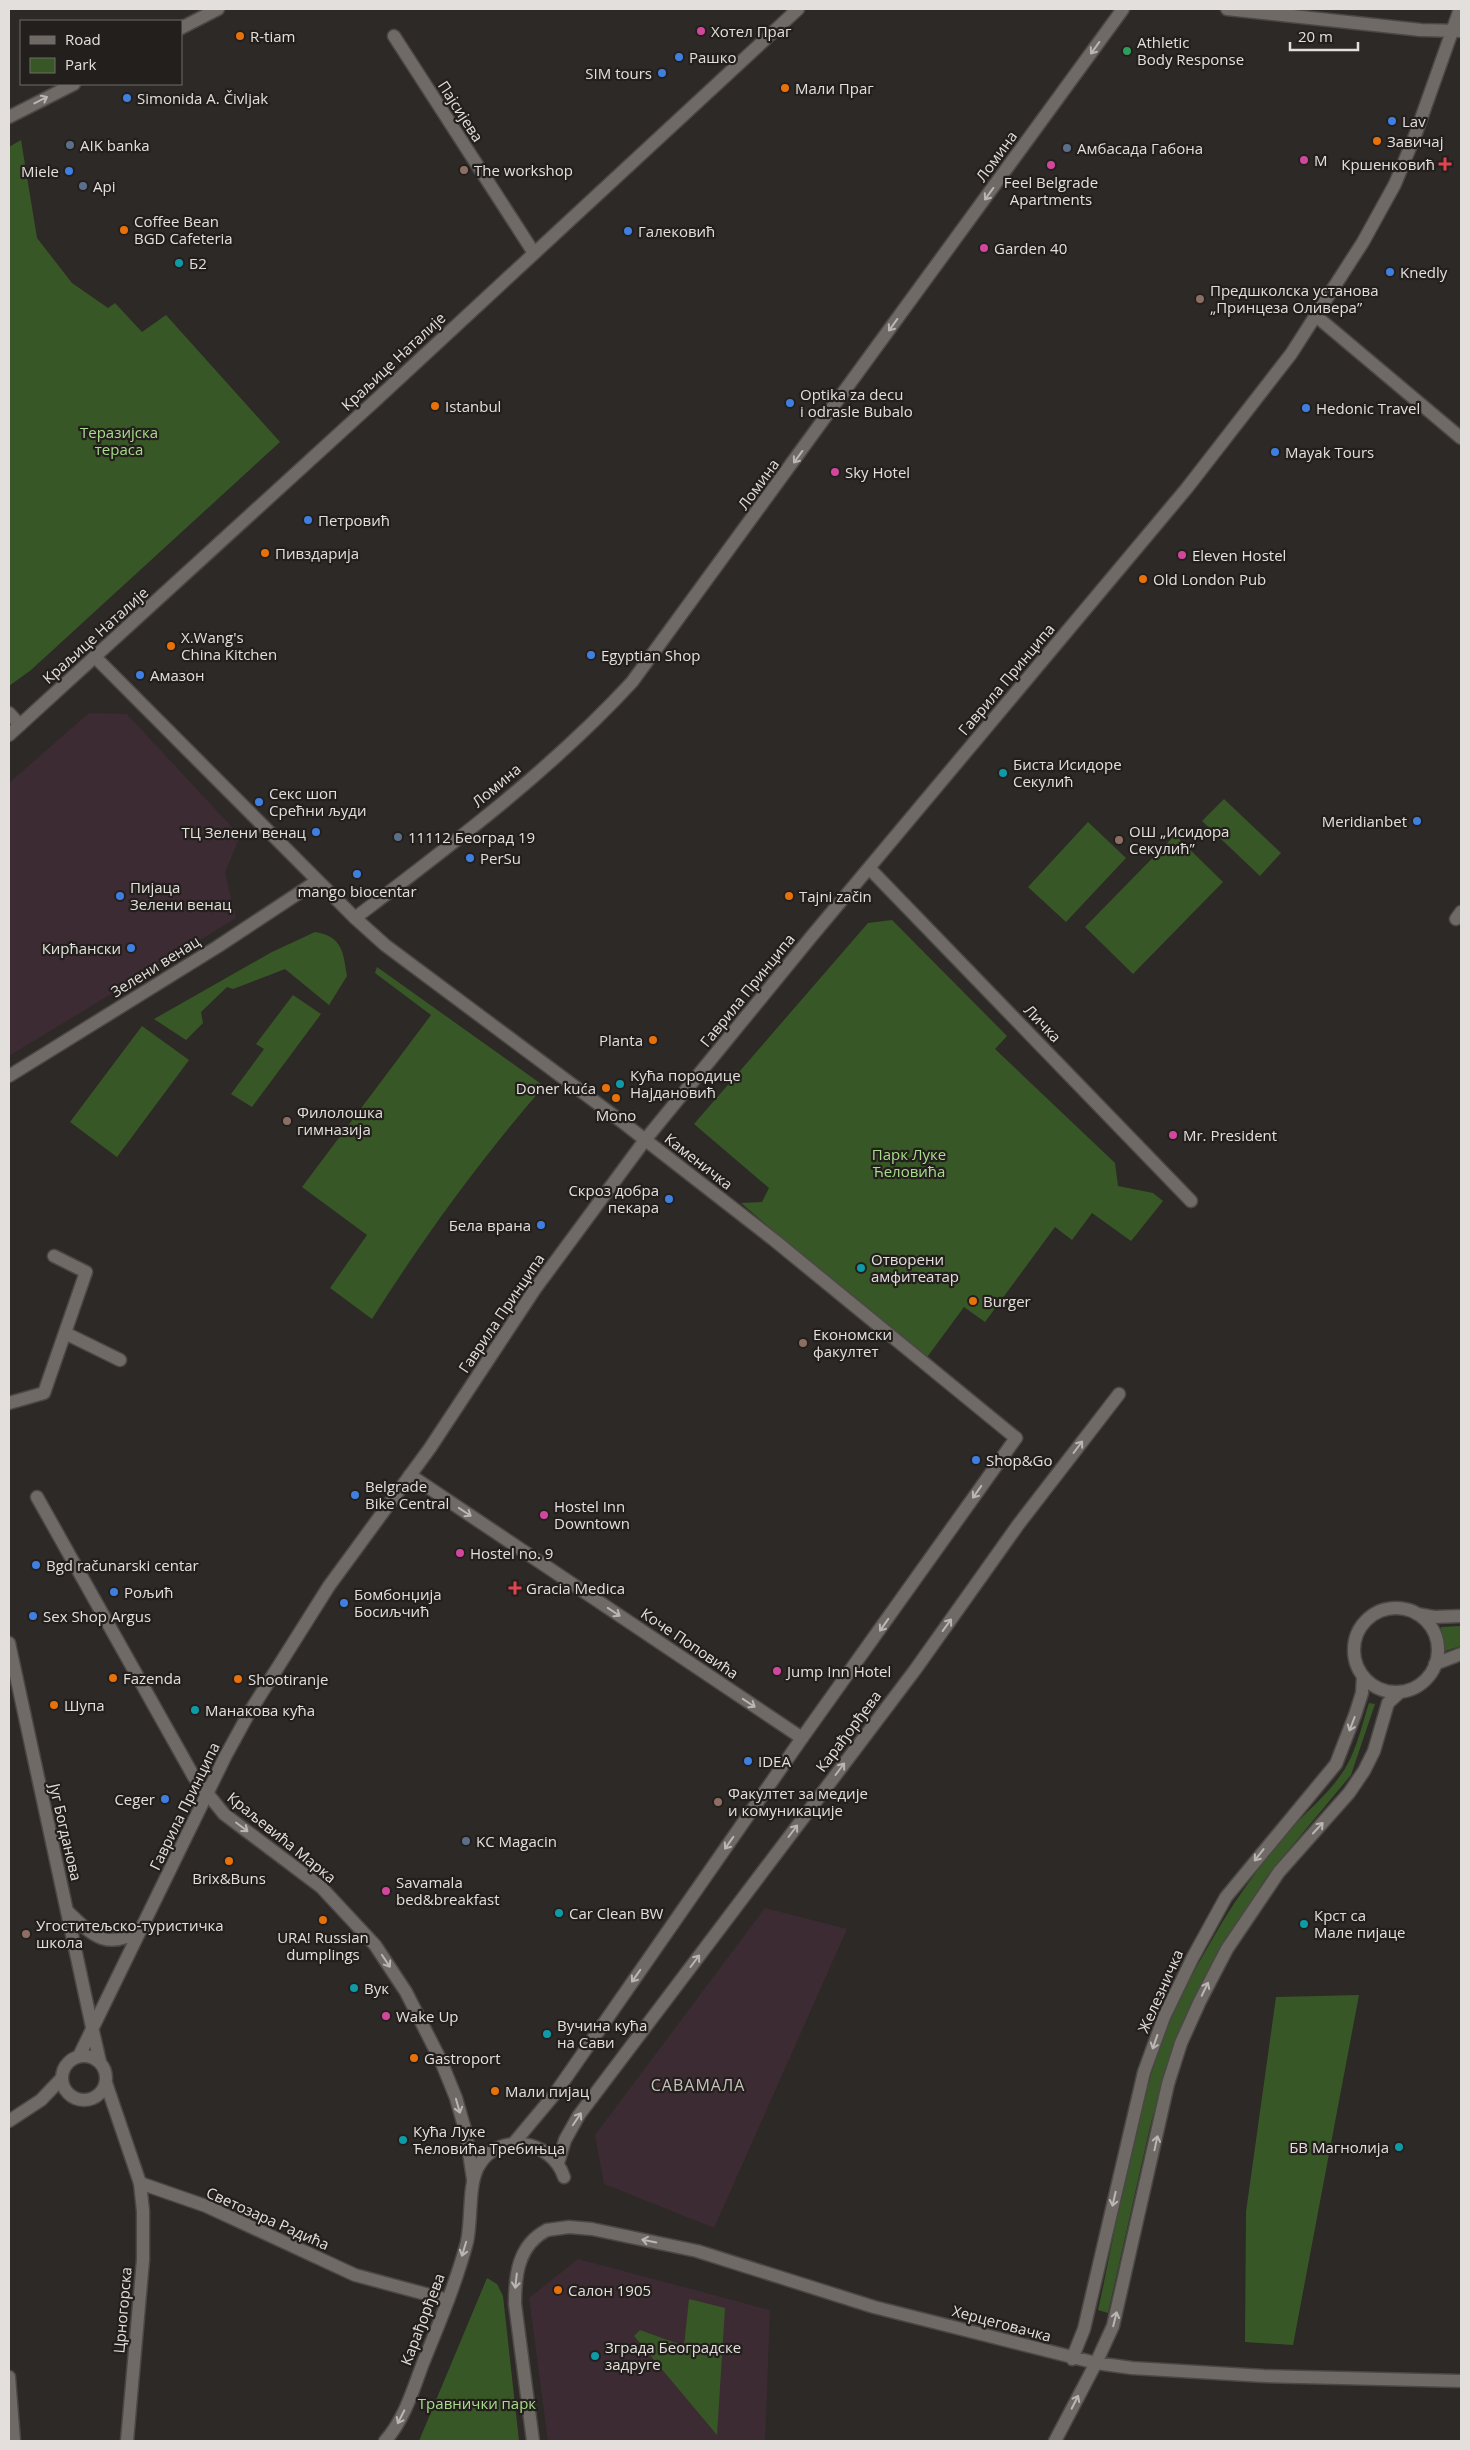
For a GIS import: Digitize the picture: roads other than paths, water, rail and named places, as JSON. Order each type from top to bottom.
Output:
[{"type":"street","points":[[182,27],[218,9]]},
{"type":"street","name":"Краљице Наталије","points":[[9,735],[534,254],[798,9]]},
{"type":"street","name":"Ломина","points":[[355,918],[462,836],[559,754],[604,713],[632,682],[1123,9]]},
{"type":"street","points":[[1227,9],[1456,31]]},
{"type":"street","name":"Гаврила Принципа","points":[[79,2056],[143,1929],[206,1794],[248,1713],[304,1624],[410,1475],[535,1289],[646,1140],[811,937],[870,869],[1186,488],[1292,354],[1363,242],[1395,184],[1456,31],[1460,9]]},
{"type":"street","name":"Пајсијева","points":[[394,36],[534,254]]},
{"type":"street","points":[[9,117],[72,85]]},
{"type":"street","points":[[1316,316],[1461,438]]},
{"type":"street","points":[[94,657],[355,918]]},
{"type":"street","points":[[9,713],[20,725]]},
{"type":"street","name":"Личка","points":[[870,869],[1191,1201]]},
{"type":"street","name":"Зелени венац","points":[[9,1076],[217,947],[317,881]]},
{"type":"street","name":"Каменичка","points":[[355,918],[385,945],[646,1140],[774,1240],[1016,1438],[802,1738]]},
{"type":"street","points":[[9,1403],[44,1393],[86,1272],[54,1256]]},
{"type":"street","points":[[65,1333],[120,1360]]},
{"type":"street","name":"Карађорђева","points":[[558,2163],[565,2140],[579,2115],[915,1670],[1018,1526],[1119,1394]]},
{"type":"street","name":"Коче Поповића","points":[[410,1475],[802,1738]]},
{"type":"street","name":"Краљевића Марка","points":[[37,1497],[194,1777],[206,1794],[224,1814],[321,1887],[375,1945],[387,1963],[423,2024],[447,2076],[466,2133],[473,2179],[472,2201]]},
{"type":"street","points":[[1400,1692],[1376,1688],[1363,1677],[1357,1667],[1354,1650],[1356,1635],[1366,1620],[1384,1610],[1393,1608],[1434,1617],[1461,1616]]},
{"type":"street","points":[[1055,2441],[1113,2326],[1168,2084],[1181,2043],[1200,2001],[1227,1950],[1279,1872],[1349,1793],[1364,1771],[1374,1751],[1388,1703],[1400,1692],[1424,1681],[1435,1664],[1437,1653],[1436,1637],[1429,1625],[1415,1613]]},
{"type":"street","name":"Југ Богданова","points":[[9,1643],[92,2027]]},
{"type":"street","points":[[1435,1664],[1461,1654]]},
{"type":"street","name":"Железничка","points":[[1072,2359],[1084,2329],[1144,2072],[1164,2017],[1192,1957],[1226,1897],[1336,1764],[1362,1693],[1363,1677]]},
{"type":"street","points":[[513,2144],[554,2095],[802,1738]]},
{"type":"street","points":[[67,1911],[84,1928],[103,1940],[117,1941],[130,1937],[143,1929]]},
{"type":"street","points":[[92,2027],[100,2062]]},
{"type":"street","points":[[9,2121],[41,2100],[62,2078],[67,2064],[79,2056],[87,2056],[100,2062],[105,2068],[106,2083],[117,2120],[140,2182]]},
{"type":"street","points":[[62,2078],[63,2085],[69,2095],[76,2099],[88,2100],[102,2107],[117,2120]]},
{"type":"street","points":[[88,2100],[98,2096],[106,2083]]},
{"type":"street","points":[[41,2100],[69,2095]]},
{"type":"street","points":[[473,2179],[478,2166],[487,2155],[499,2148],[513,2144],[537,2147],[548,2153],[558,2163],[564,2177]]},
{"type":"street","name":"Светозара Радића","points":[[140,2182],[206,2206],[355,2275],[448,2300]]},
{"type":"street","name":"Црногорска","points":[[127,2441],[144,2238],[140,2182]]},
{"type":"street","name":"Карађорђева","points":[[385,2441],[394,2432],[407,2405],[448,2300],[466,2242],[472,2201]]},
{"type":"street","name":"Херцеговачка","points":[[533,2441],[515,2304],[517,2272],[522,2255],[534,2236],[547,2230],[569,2227],[592,2229],[697,2251],[874,2308],[1072,2359],[1132,2368],[1264,2376],[1461,2381]]},
{"type":"street","points":[[9,2377],[14,2441]]},
{"type":"place","name":"Хотел Праг","points":[[701,31]]},
{"type":"place","name":"R-tiam","points":[[240,36]]},
{"type":"place","name":"Athletic Body Response","points":[[1127,51]]},
{"type":"place","name":"Рашко","points":[[679,57]]},
{"type":"place","name":"SIM tours","points":[[662,73]]},
{"type":"place","name":"Мали Праг","points":[[785,88]]},
{"type":"place","name":"Simonida A. Čivljak","points":[[127,98]]},
{"type":"place","name":"Lav","points":[[1392,121]]},
{"type":"place","name":"Завичај","points":[[1377,141]]},
{"type":"place","name":"AIK banka","points":[[70,145]]},
{"type":"place","name":"Амбасада Габона","points":[[1067,148]]},
{"type":"place","name":"M","points":[[1304,160]]},
{"type":"place","name":"Кршенковић","points":[[1445,164]]},
{"type":"place","name":"Feel Belgrade Apartments","points":[[1051,165]]},
{"type":"place","name":"The workshop","points":[[464,170]]},
{"type":"place","name":"Miele","points":[[69,171]]},
{"type":"place","name":"Api","points":[[83,186]]},
{"type":"place","name":"Coffee Bean BGD Cafeteria","points":[[124,230]]},
{"type":"place","name":"Галековић","points":[[628,231]]},
{"type":"place","name":"Garden 40","points":[[984,248]]},
{"type":"place","name":"Б2","points":[[179,263]]},
{"type":"place","name":"Knedly","points":[[1390,272]]},
{"type":"place","name":"Предшколска установа „Принцеза Оливера”","points":[[1200,299]]},
{"type":"place","name":"Optika za decu i odrasle Bubalo","points":[[790,403]]},
{"type":"place","name":"Istanbul","points":[[435,406]]},
{"type":"place","name":"Hedonic Travel","points":[[1306,408]]},
{"type":"place","name":"Mayak Tours","points":[[1275,452]]},
{"type":"place","name":"Sky Hotel","points":[[835,472]]},
{"type":"place","name":"Петровић","points":[[308,520]]},
{"type":"place","name":"Пивздарија","points":[[265,553]]},
{"type":"place","name":"Eleven Hostel","points":[[1182,555]]},
{"type":"place","name":"Old London Pub","points":[[1143,579]]},
{"type":"place","name":"X.Wang's China Kitchen","points":[[171,646]]},
{"type":"place","name":"Egyptian Shop","points":[[591,655]]},
{"type":"place","name":"Амазон","points":[[140,675]]},
{"type":"place","name":"Биста Исидоре Секулић","points":[[1003,773]]},
{"type":"place","name":"Секс шоп Срећни људи","points":[[259,802]]},
{"type":"place","name":"Meridianbet","points":[[1417,821]]},
{"type":"place","name":"ТЦ Зелени венац","points":[[316,832]]},
{"type":"place","name":"11112 Београд 19","points":[[398,837]]},
{"type":"place","name":"ОШ „Исидора Секулић”","points":[[1119,840]]},
{"type":"place","name":"PerSu","points":[[470,858]]},
{"type":"place","name":"mango biocentar","points":[[357,874]]},
{"type":"place","name":"Пијаца Зелени венац","points":[[120,896]]},
{"type":"place","name":"Tajni začin","points":[[789,896]]},
{"type":"place","name":"Кирћански","points":[[131,948]]},
{"type":"place","name":"Planta","points":[[653,1040]]},
{"type":"place","name":"Кућа породице Најдановић","points":[[620,1084]]},
{"type":"place","name":"Doner kuća","points":[[606,1088]]},
{"type":"place","name":"Mono","points":[[616,1098]]},
{"type":"place","name":"Филолошка гимназија","points":[[287,1121]]},
{"type":"place","name":"Mr. President","points":[[1173,1135]]},
{"type":"place","name":"Скроз добра пекара","points":[[669,1199]]},
{"type":"place","name":"Бела врана","points":[[541,1225]]},
{"type":"place","name":"Отворени амфитеатар","points":[[861,1268]]},
{"type":"place","name":"Burger","points":[[973,1301]]},
{"type":"place","name":"Економски факултет","points":[[803,1343]]},
{"type":"place","name":"Shop&Go","points":[[976,1460]]},
{"type":"place","name":"Belgrade Bike Central","points":[[355,1495]]},
{"type":"place","name":"Hostel Inn Downtown","points":[[544,1515]]},
{"type":"place","name":"Hostel no. 9","points":[[460,1553]]},
{"type":"place","name":"Bgd računarski centar","points":[[36,1565]]},
{"type":"place","name":"Gracia Medica","points":[[515,1588]]},
{"type":"place","name":"Рољић","points":[[114,1592]]},
{"type":"place","name":"Бомбонџија Босиљчић","points":[[344,1603]]},
{"type":"place","name":"Sex Shop Argus","points":[[33,1616]]},
{"type":"place","name":"Jump Inn Hotel","points":[[777,1671]]},
{"type":"place","name":"Fazenda","points":[[113,1678]]},
{"type":"place","name":"Shootiranje","points":[[238,1679]]},
{"type":"place","name":"Шупа","points":[[54,1705]]},
{"type":"place","name":"Манакова кућа","points":[[195,1710]]},
{"type":"place","name":"IDEA","points":[[748,1761]]},
{"type":"place","name":"Ceger","points":[[165,1799]]},
{"type":"place","name":"Факултет за медије и комуникације","points":[[718,1802]]},
{"type":"place","name":"KC Magacin","points":[[466,1841]]},
{"type":"place","name":"Brix&Buns","points":[[229,1861]]},
{"type":"place","name":"Savamala bed&breakfast","points":[[386,1891]]},
{"type":"place","name":"Car Clean BW","points":[[559,1913]]},
{"type":"place","name":"URA! Russian dumplings","points":[[323,1920]]},
{"type":"place","name":"Крст са Мале пијаце","points":[[1304,1924]]},
{"type":"place","name":"Угоститељско-туристичка школа","points":[[26,1934]]},
{"type":"place","name":"Вук","points":[[354,1988]]},
{"type":"place","name":"Wake Up","points":[[386,2016]]},
{"type":"place","name":"Вучина кућа на Сави","points":[[547,2034]]},
{"type":"place","name":"Gastroport","points":[[414,2058]]},
{"type":"place","name":"Мали пијац","points":[[495,2091]]},
{"type":"place","name":"Кућа Луке Ћеловића Требињца","points":[[403,2140]]},
{"type":"place","name":"БВ Магнолија","points":[[1399,2147]]},
{"type":"place","name":"Салон 1905","points":[[558,2290]]},
{"type":"place","name":"Зграда Београдске задруге","points":[[595,2356]]},
{"type":"district","name":"САВАМАЛА","points":[[698,2085]]},
{"type":"park label","name":"Теразијска тераса","points":[[119,440]]},
{"type":"park label","name":"Парк Луке Ћеловића","points":[[909,1162]]},
{"type":"park label","name":"Травнички парк","points":[[477,2403]]}]
